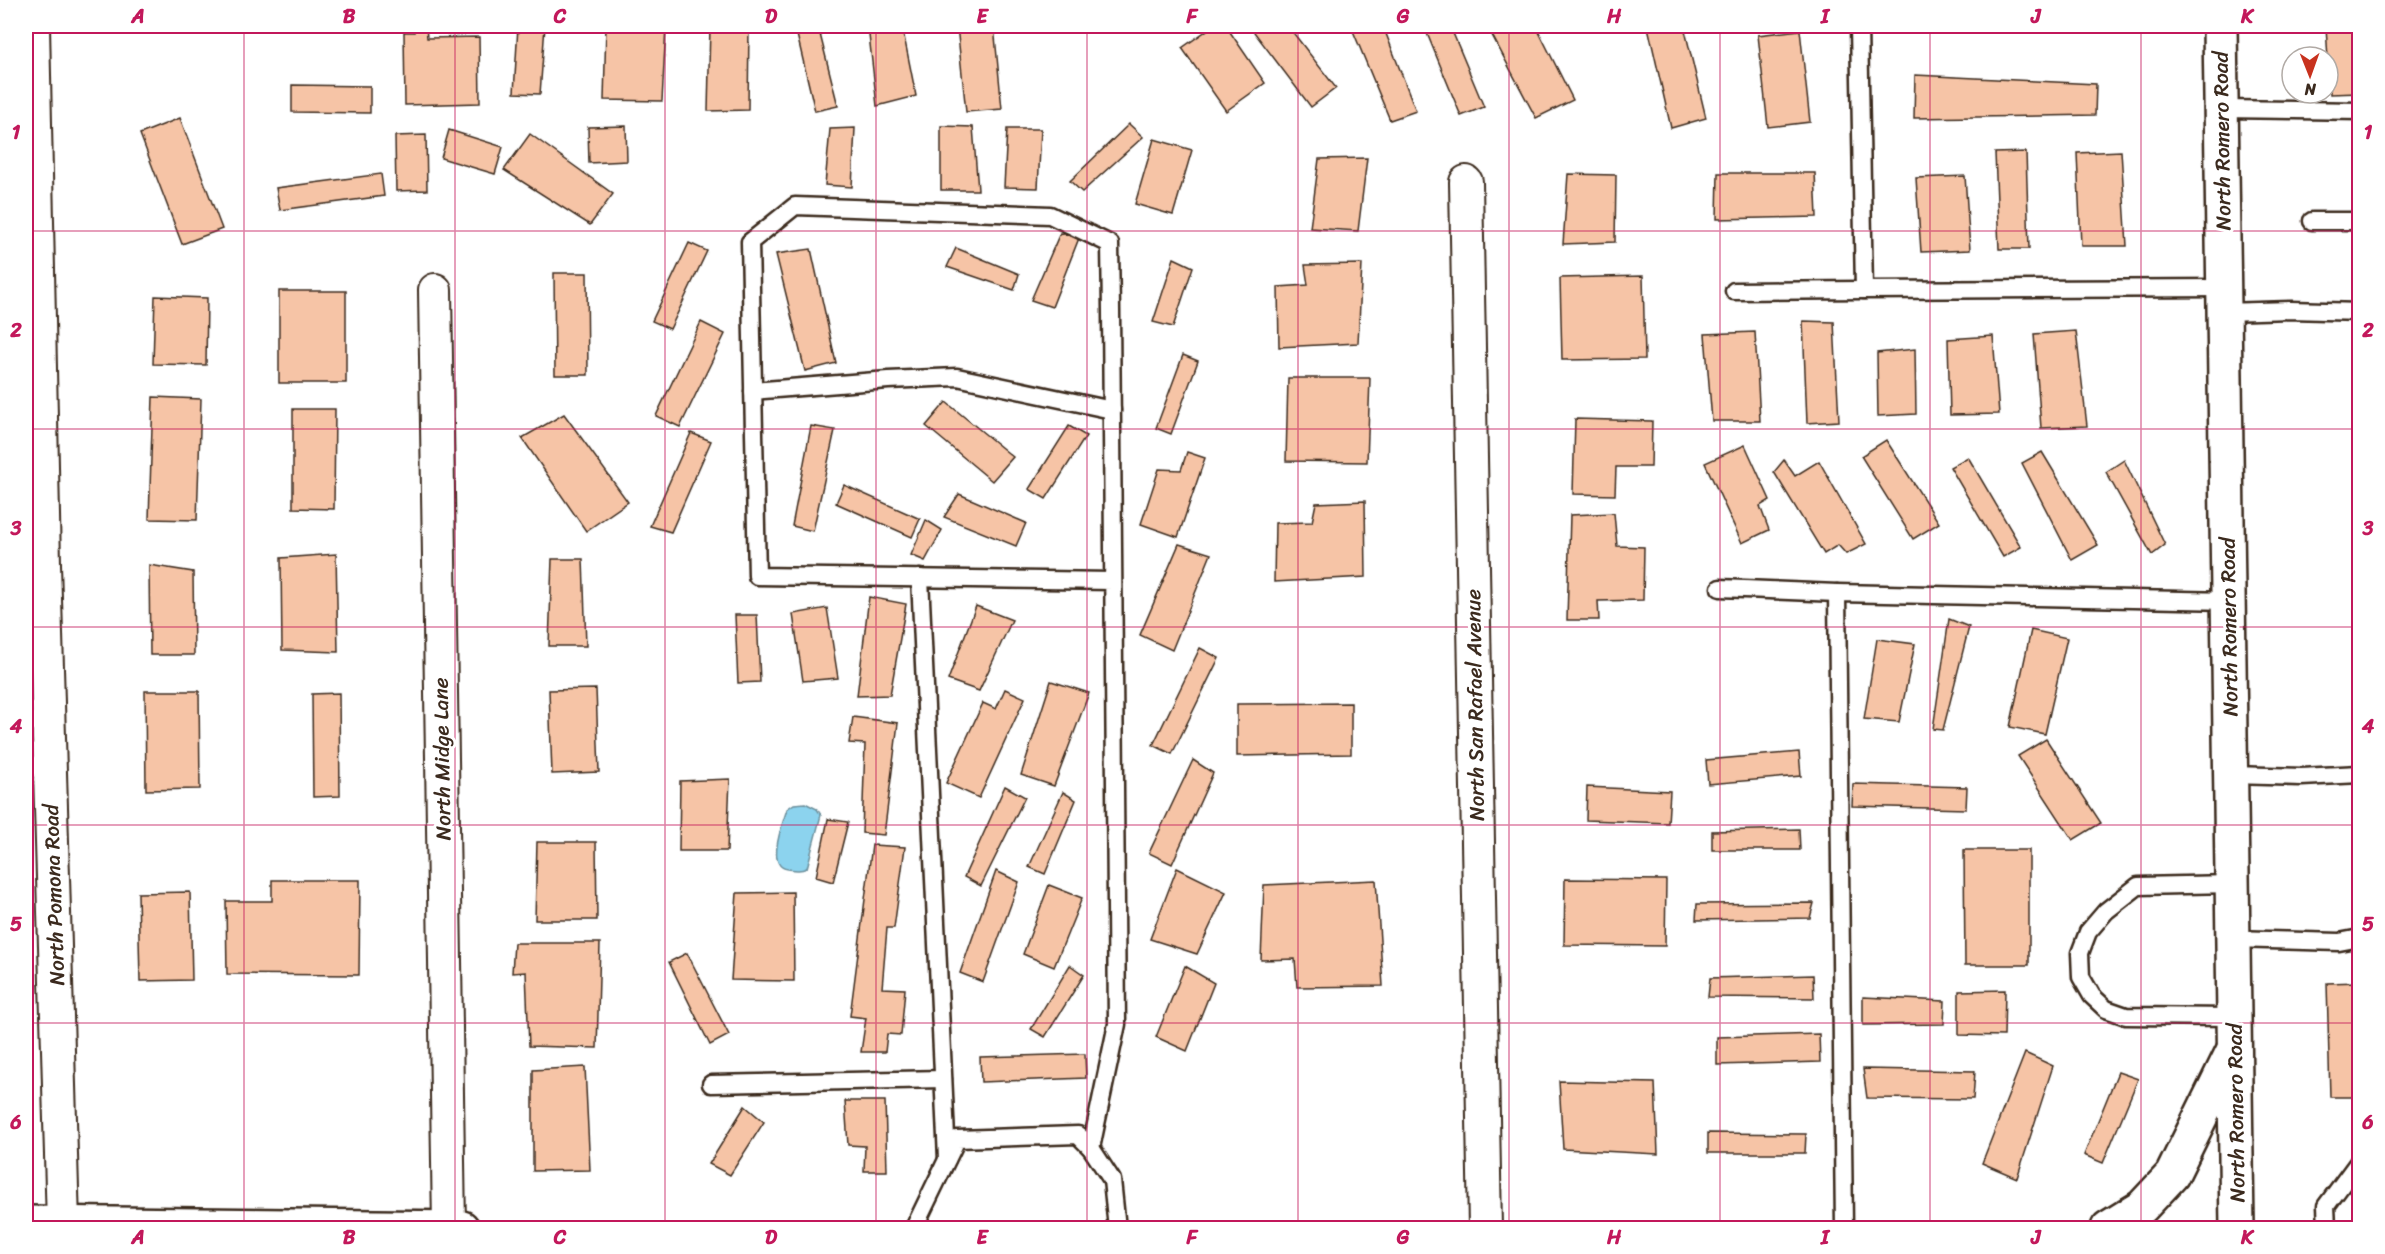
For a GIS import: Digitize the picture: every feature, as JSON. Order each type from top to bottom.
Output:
[{"type":"street","name":"North Pomona Road","points":[[33,26],[35,564],[63,1224]]},
{"type":"street","name":"North Romero Road","points":[[2220,26],[2238,1228]]},
{"type":"street","name":"North San Rafael Avenue","points":[[1466,182],[1485,1228]]},
{"type":"street","name":"North Midge Lane","points":[[435,290],[448,1228]]},
{"type":"street","points":[[2108,1228],[2142,1208],[2172,1175],[2235,1032]]},
{"type":"street","points":[[26,1223],[97,1226],[462,1228]]},
{"type":"lane","points":[[1859,26],[1864,290]]},
{"type":"lane","points":[[2222,109],[2360,111]]},
{"type":"lane","points":[[1091,1148],[1117,1024],[1110,243],[1050,215],[795,206],[750,242],[757,576],[1113,581]]},
{"type":"lane","points":[[2312,221],[2360,221]]},
{"type":"lane","points":[[1734,291],[1864,290],[2224,300],[2291,310],[2360,312]]},
{"type":"lane","points":[[753,391],[957,377],[1112,410]]},
{"type":"lane","points":[[920,578],[947,1159]]},
{"type":"lane","points":[[1720,588],[1837,593],[2229,601]]},
{"type":"lane","points":[[1837,593],[1844,1228]]},
{"type":"lane","points":[[2231,775],[2301,777],[2360,774]]},
{"type":"lane","points":[[2232,884],[2138,886],[2106,911],[2088,932],[2080,953],[2081,977],[2092,996],[2106,1009],[2126,1016],[2235,1032]]},
{"type":"lane","points":[[2234,939],[2339,942],[2360,938]]},
{"type":"lane","points":[[711,1084],[943,1079]]},
{"type":"lane","points":[[914,1228],[957,1139],[1078,1135],[1091,1148],[1112,1180],[1118,1228]]},
{"type":"lane","points":[[2326,1228],[2326,1206],[2360,1160]]},
{"type":"water","points":[[805,803],[817,809],[821,815],[807,868],[788,869],[781,866],[778,861],[779,834],[787,809],[794,804]]},
{"type":"building","points":[[413,26],[426,26],[427,38],[479,37],[480,103],[405,105],[404,32],[414,32]]},
{"type":"building","points":[[518,26],[545,26],[540,94],[514,93]]},
{"type":"building","points":[[606,26],[666,26],[662,101],[604,100]]},
{"type":"building","points":[[710,26],[749,26],[748,110],[708,111]]},
{"type":"building","points":[[795,26],[818,26],[838,106],[815,111]]},
{"type":"building","points":[[868,26],[902,26],[916,96],[877,106]]},
{"type":"building","points":[[957,26],[994,26],[1002,109],[966,112]]},
{"type":"building","points":[[1213,26],[1226,26],[1265,83],[1226,111],[1182,48]]},
{"type":"building","points":[[1254,26],[1288,26],[1336,88],[1311,107],[1251,28]]},
{"type":"building","points":[[1351,26],[1383,26],[1416,111],[1390,120]]},
{"type":"building","points":[[1424,26],[1450,26],[1484,107],[1461,116]]},
{"type":"building","points":[[1512,26],[1536,26],[1573,100],[1536,118],[1492,35]]},
{"type":"building","points":[[1684,26],[1706,118],[1671,128],[1648,27]]},
{"type":"building","points":[[2326,26],[2360,26],[2360,93],[2340,94],[2340,45],[2327,45]]},
{"type":"building","points":[[1800,30],[1810,122],[1768,127],[1758,35]]},
{"type":"building","points":[[1915,75],[2096,84],[2095,115],[1914,118]]},
{"type":"building","points":[[292,85],[370,86],[370,113],[292,112]]},
{"type":"building","points":[[180,118],[222,229],[182,244],[140,134]]},
{"type":"building","points":[[1129,124],[1143,137],[1082,192],[1070,181]]},
{"type":"building","points":[[626,126],[627,161],[589,163],[588,127]]},
{"type":"building","points":[[941,126],[973,127],[978,190],[941,190]]},
{"type":"building","points":[[855,128],[852,187],[825,185],[830,129]]},
{"type":"building","points":[[1007,129],[1041,129],[1038,188],[1004,187]]},
{"type":"building","points":[[449,130],[503,147],[495,174],[441,158]]},
{"type":"building","points":[[530,134],[613,194],[590,225],[504,170]]},
{"type":"building","points":[[426,135],[427,190],[396,191],[395,136]]},
{"type":"building","points":[[1154,139],[1192,150],[1173,215],[1135,204]]},
{"type":"building","points":[[2121,151],[2127,246],[2081,246],[2077,153]]},
{"type":"building","points":[[2026,152],[2029,249],[1999,249],[1995,153]]},
{"type":"building","points":[[1367,158],[1358,231],[1310,228],[1319,159]]},
{"type":"building","points":[[1718,173],[1815,173],[1817,217],[1717,219]]},
{"type":"building","points":[[381,174],[384,196],[280,210],[276,188]]},
{"type":"building","points":[[1568,174],[1616,175],[1615,242],[1563,244]]},
{"type":"building","points":[[1965,176],[1970,250],[1921,252],[1916,178]]},
{"type":"building","points":[[1060,233],[1079,238],[1052,307],[1031,300]]},
{"type":"building","points":[[689,243],[707,251],[670,329],[652,321]]},
{"type":"building","points":[[956,248],[1019,274],[1014,290],[947,267]]},
{"type":"building","points":[[811,249],[836,363],[805,371],[776,254]]},
{"type":"building","points":[[1174,258],[1193,267],[1173,327],[1153,322]]},
{"type":"building","points":[[1362,264],[1358,343],[1279,347],[1278,287],[1308,285],[1305,265]]},
{"type":"building","points":[[554,273],[587,273],[588,375],[555,375]]},
{"type":"building","points":[[1643,276],[1645,359],[1562,360],[1560,278]]},
{"type":"building","points":[[279,291],[346,291],[346,383],[279,383]]},
{"type":"building","points":[[155,296],[207,298],[206,365],[153,364]]},
{"type":"building","points":[[1803,321],[1834,322],[1839,421],[1807,423]]},
{"type":"building","points":[[701,322],[725,334],[680,427],[656,416]]},
{"type":"building","points":[[2076,331],[2087,426],[2041,428],[2034,334]]},
{"type":"building","points":[[1755,332],[1760,421],[1712,421],[1705,334]]},
{"type":"building","points":[[1993,336],[1999,414],[1950,415],[1948,339]]},
{"type":"building","points":[[1915,349],[1916,414],[1878,416],[1877,353]]},
{"type":"building","points":[[1183,355],[1198,361],[1171,434],[1156,428]]},
{"type":"building","points":[[1288,378],[1370,378],[1367,462],[1286,461]]},
{"type":"building","points":[[153,397],[201,399],[197,520],[149,519]]},
{"type":"building","points":[[946,402],[1013,457],[992,481],[926,426]]},
{"type":"building","points":[[293,409],[335,409],[334,509],[293,508]]},
{"type":"building","points":[[564,414],[628,502],[586,531],[522,438]]},
{"type":"building","points":[[1575,419],[1652,421],[1651,467],[1616,467],[1615,495],[1573,494]]},
{"type":"building","points":[[811,426],[835,430],[813,531],[792,526]]},
{"type":"building","points":[[1069,426],[1086,436],[1046,499],[1029,489]]},
{"type":"building","points":[[691,433],[711,441],[671,532],[650,526]]},
{"type":"building","points":[[1886,440],[1939,523],[1913,539],[1861,456]]},
{"type":"building","points":[[1745,445],[1770,500],[1760,506],[1769,530],[1742,543],[1705,463]]},
{"type":"building","points":[[1187,452],[1205,458],[1178,537],[1141,524],[1159,469],[1181,470]]},
{"type":"building","points":[[2042,452],[2098,545],[2072,560],[2022,463]]},
{"type":"building","points":[[1968,457],[2021,547],[2003,557],[1950,467]]},
{"type":"building","points":[[1784,460],[1795,476],[1819,461],[1866,544],[1846,554],[1838,545],[1824,554],[1774,472]]},
{"type":"building","points":[[2124,460],[2165,545],[2152,555],[2106,472]]},
{"type":"building","points":[[844,485],[920,519],[912,537],[836,503]]},
{"type":"building","points":[[959,494],[1026,523],[1016,546],[944,517]]},
{"type":"building","points":[[1365,501],[1366,577],[1274,582],[1275,523],[1312,522],[1316,503]]},
{"type":"building","points":[[1614,513],[1617,546],[1644,547],[1643,600],[1598,601],[1599,620],[1567,620],[1570,515]]},
{"type":"building","points":[[926,520],[942,530],[925,561],[911,555]]},
{"type":"building","points":[[1179,544],[1211,554],[1172,650],[1140,635]]},
{"type":"building","points":[[336,554],[338,652],[282,650],[281,558]]},
{"type":"building","points":[[552,559],[583,559],[586,646],[549,646]]},
{"type":"building","points":[[149,565],[193,572],[194,655],[150,655]]},
{"type":"building","points":[[869,597],[906,604],[890,695],[857,696]]},
{"type":"building","points":[[976,606],[1012,620],[979,691],[948,680]]},
{"type":"building","points":[[827,608],[838,678],[803,681],[793,614]]},
{"type":"building","points":[[735,615],[757,615],[760,682],[738,683]]},
{"type":"building","points":[[1949,619],[1969,627],[1943,730],[1933,729]]},
{"type":"building","points":[[2031,630],[2067,638],[2045,734],[2010,727]]},
{"type":"building","points":[[1877,639],[1915,644],[1899,722],[1864,719]]},
{"type":"building","points":[[1200,648],[1219,658],[1172,754],[1153,745]]},
{"type":"building","points":[[1051,681],[1089,693],[1054,786],[1021,775]]},
{"type":"building","points":[[596,689],[599,772],[552,774],[549,690]]},
{"type":"building","points":[[1005,689],[1025,698],[979,798],[946,783],[983,703],[996,709]]},
{"type":"building","points":[[145,691],[199,691],[200,789],[146,790]]},
{"type":"building","points":[[339,693],[340,796],[313,797],[312,694]]},
{"type":"building","points":[[1351,703],[1351,754],[1237,756],[1237,704]]},
{"type":"building","points":[[853,717],[898,723],[884,835],[862,833],[865,744],[849,743]]},
{"type":"building","points":[[2046,739],[2101,823],[2073,840],[2018,756]]},
{"type":"building","points":[[1799,752],[1801,776],[1708,784],[1706,760]]},
{"type":"building","points":[[1193,760],[1213,773],[1172,864],[1149,853]]},
{"type":"building","points":[[730,779],[727,851],[679,851],[680,781]]},
{"type":"building","points":[[1853,784],[1967,787],[1966,809],[1852,806]]},
{"type":"building","points":[[1005,786],[1025,797],[981,886],[964,877]]},
{"type":"building","points":[[1587,787],[1670,791],[1668,823],[1586,820]]},
{"type":"building","points":[[1063,792],[1076,800],[1045,874],[1029,867]]},
{"type":"building","points":[[828,819],[848,822],[833,882],[816,877]]},
{"type":"building","points":[[1799,829],[1800,850],[1712,850],[1712,831]]},
{"type":"building","points":[[537,842],[596,842],[597,920],[535,920]]},
{"type":"building","points":[[872,845],[905,847],[894,928],[887,928],[882,988],[905,989],[901,1035],[887,1034],[885,1052],[861,1052],[866,1018],[850,1016]]},
{"type":"building","points":[[1964,850],[2029,850],[2029,965],[1965,965]]},
{"type":"building","points":[[1177,868],[1226,892],[1197,954],[1150,939]]},
{"type":"building","points":[[996,871],[1019,882],[983,982],[960,973]]},
{"type":"building","points":[[1565,879],[1666,880],[1665,946],[1564,945]]},
{"type":"building","points":[[272,880],[360,880],[359,975],[227,974],[226,901],[272,901]]},
{"type":"building","points":[[1376,880],[1383,986],[1297,987],[1295,959],[1261,960],[1264,885]]},
{"type":"building","points":[[1049,885],[1082,898],[1054,967],[1023,954]]},
{"type":"building","points":[[190,892],[192,980],[140,981],[138,893]]},
{"type":"building","points":[[793,892],[794,981],[731,980],[737,893]]},
{"type":"building","points":[[1814,903],[1810,918],[1696,920],[1697,904]]},
{"type":"building","points":[[514,943],[600,943],[597,1048],[529,1046],[526,972],[512,973]]},
{"type":"building","points":[[687,953],[729,1035],[710,1045],[669,962]]},
{"type":"building","points":[[1070,965],[1084,975],[1045,1037],[1031,1029]]},
{"type":"building","points":[[1185,966],[1214,983],[1187,1051],[1156,1037]]},
{"type":"building","points":[[1813,975],[1814,998],[1708,997],[1710,978]]},
{"type":"building","points":[[2360,982],[2360,1097],[2330,1097],[2327,983]]},
{"type":"building","points":[[2005,990],[2004,1036],[1959,1035],[1959,991]]},
{"type":"building","points":[[1863,997],[1945,1001],[1944,1024],[1863,1025]]},
{"type":"building","points":[[1819,1034],[1820,1062],[1717,1065],[1717,1037]]},
{"type":"building","points":[[2025,1053],[2053,1066],[2017,1178],[1982,1163]]},
{"type":"building","points":[[1085,1054],[1086,1078],[981,1082],[980,1057]]},
{"type":"building","points":[[585,1067],[590,1170],[533,1171],[533,1070]]},
{"type":"building","points":[[1863,1069],[1975,1071],[1973,1099],[1867,1098]]},
{"type":"building","points":[[2118,1072],[2138,1079],[2103,1163],[2084,1155]]},
{"type":"building","points":[[1559,1081],[1655,1083],[1658,1154],[1563,1149]]},
{"type":"building","points":[[845,1101],[885,1101],[887,1171],[864,1171],[865,1146],[848,1145]]},
{"type":"building","points":[[745,1106],[764,1122],[730,1175],[709,1164]]},
{"type":"building","points":[[1708,1133],[1806,1134],[1805,1153],[1708,1153]]}]
